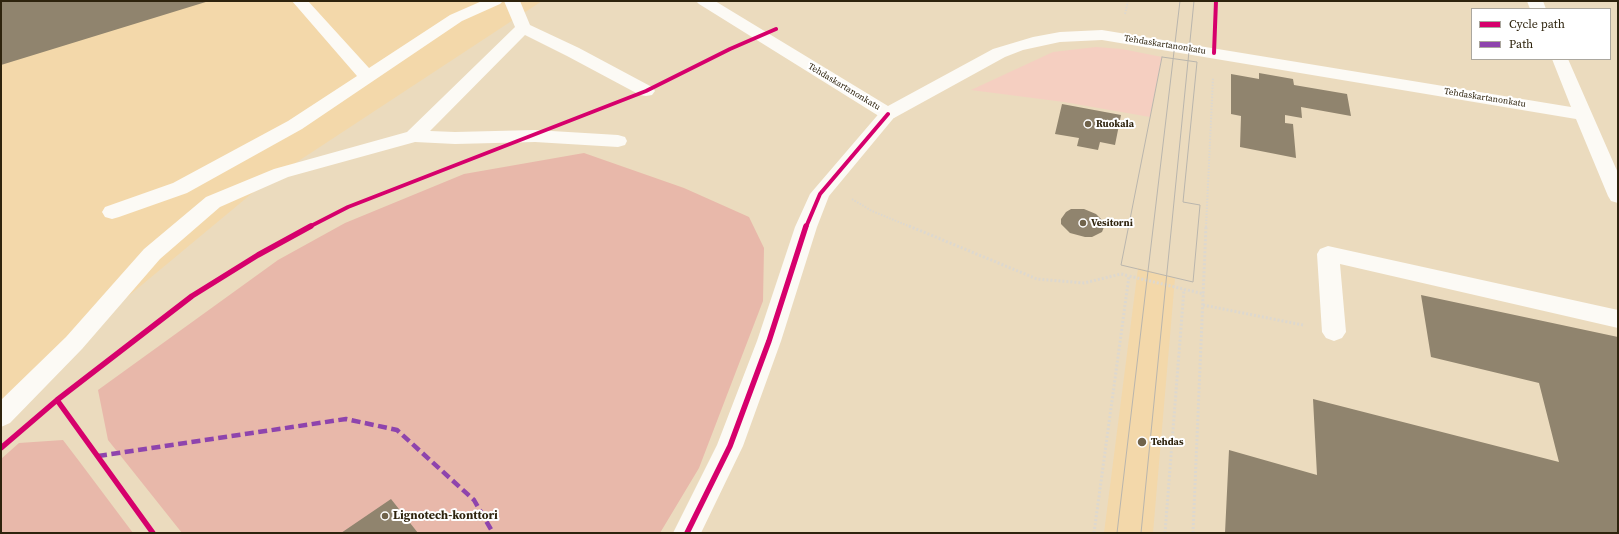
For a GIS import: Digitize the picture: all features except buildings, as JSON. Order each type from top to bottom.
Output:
[{"type":"street","points":[[300,1],[367,76]]},
{"type":"street","points":[[112,212],[180,188],[295,125],[456,18],[495,1]]},
{"type":"street","points":[[512,1],[523,28],[646,90]]},
{"type":"street","name":"Tehdaskartanonkatu","points":[[704,1],[888,114],[999,53],[1017,46],[1039,40],[1060,37],[1102,36],[1122,38],[1584,115]]},
{"type":"street","points":[[414,136],[523,28]]},
{"type":"street","points":[[1560,60],[1618,196]]},
{"type":"street","points":[[687,533],[730,446],[769,341],[806,227],[820,194],[888,114]]},
{"type":"street","points":[[1,416],[74,343],[152,254],[213,202],[281,174],[331,158],[382,146],[414,136],[454,138],[534,136],[618,141]]},
{"type":"street","points":[[1334,332],[1328,254],[1618,319]]},
{"type":"path","points":[[1193,533],[1214,71]]},
{"type":"path","points":[[848,197],[872,211],[1037,279],[1084,283],[1121,274],[1204,294]]},
{"type":"path","points":[[1094,533],[1129,276]]},
{"type":"path","points":[[1165,533],[1184,289]]},
{"type":"path","points":[[1203,305],[1273,318]]},
{"type":"shaded area","points":[[1,1],[542,1],[262,185],[1,402]]},
{"type":"shaded area","points":[[1096,47],[1122,49],[1162,57],[1150,117],[1064,102],[971,90],[1053,52]]},
{"type":"shaded area","points":[[584,153],[684,188],[749,217],[764,248],[763,301],[699,468],[660,533],[182,533],[108,440],[98,390],[278,260],[345,223],[464,174]]},
{"type":"shaded area","points":[[1138,268],[1175,278],[1153,533],[1104,533]]},
{"type":"shaded area","points":[[63,440],[133,533],[1,533],[1,459],[19,443]]},
{"type":"tram line","points":[[1173,59],[1180,1]]},
{"type":"tram line","points":[[1188,61],[1194,1]]},
{"type":"tram line","points":[[1148,271],[1121,265],[1162,57],[1173,59]]},
{"type":"tram line","points":[[1148,271],[1173,59]]},
{"type":"tram line","points":[[1173,59],[1188,61]]},
{"type":"tram line","points":[[1167,276],[1193,282],[1200,205],[1183,202],[1197,62],[1188,61]]},
{"type":"tram line","points":[[1167,276],[1188,61]]},
{"type":"tram line","points":[[1117,533],[1148,271]]},
{"type":"tram line","points":[[1148,271],[1167,276]]},
{"type":"tram line","points":[[1141,533],[1167,276]]},
{"type":"marked path","points":[[98,456],[346,419],[397,430],[474,500],[493,533]]},
{"type":"cycle path","points":[[1214,53],[1216,1]]},
{"type":"cycle path","points":[[1,448],[57,400],[192,296],[258,255],[320,221],[348,207],[646,91],[730,49],[776,29]]},
{"type":"cycle path","points":[[687,533],[730,446],[769,341],[806,227],[820,194],[888,114]]},
{"type":"cycle path","points":[[57,400],[153,533]]},
{"type":"place","name":"Ruokala","points":[[1088,124]]},
{"type":"place","name":"Vesitorni","points":[[1083,223]]},
{"type":"place","name":"Tehdas","points":[[1142,442]]},
{"type":"place","name":"Lignotech-konttori","points":[[385,516]]}]
